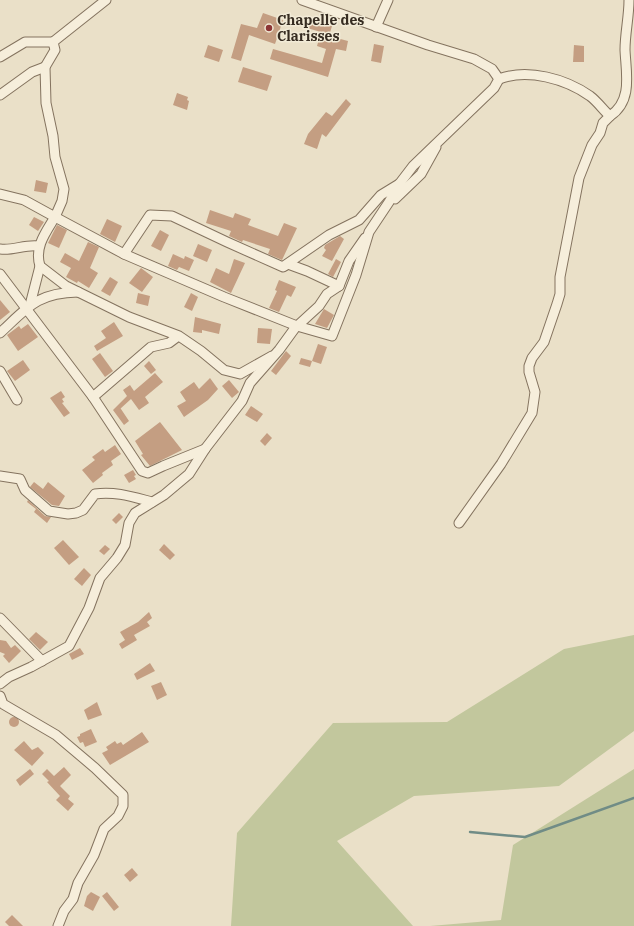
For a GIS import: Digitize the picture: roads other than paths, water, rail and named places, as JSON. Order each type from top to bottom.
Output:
[{"type":"street","points":[[0,57],[25,42],[53,42],[106,0]]},
{"type":"street","points":[[302,0],[326,3],[376,27],[474,59],[492,69],[499,79]]},
{"type":"street","points":[[376,27],[388,0]]},
{"type":"street","points":[[459,523],[501,464],[532,413],[535,392],[529,372],[529,366],[534,355],[544,342],[560,294],[560,277],[580,178],[592,145],[600,133],[603,123],[620,106],[626,89],[628,77],[625,49],[629,0]]},
{"type":"street","points":[[28,306],[40,266],[39,246],[55,217],[62,201],[64,189],[55,157],[53,136],[46,103],[45,67],[55,50],[53,42]]},
{"type":"street","points":[[0,95],[32,72],[45,67]]},
{"type":"street","points":[[0,684],[9,677],[42,662],[69,646],[90,608],[100,578],[125,545],[131,518],[135,512],[152,502],[184,479],[242,401],[250,383],[298,326],[319,306],[326,294],[339,286],[350,261],[400,183],[413,166],[494,88],[499,79],[507,76],[522,76],[555,79],[586,94],[610,116]]},
{"type":"street","points":[[386,207],[421,174],[439,142]]},
{"type":"street","points":[[283,266],[329,235],[359,220],[381,195],[400,183]]},
{"type":"street","points":[[0,194],[24,200],[124,254],[224,297],[330,337],[334,335],[356,275],[369,232]]},
{"type":"street","points":[[124,254],[150,215],[166,215],[172,216],[226,242],[283,266],[288,264],[339,286]]},
{"type":"street","points":[[0,249],[10,249],[28,245],[39,246]]},
{"type":"street","points":[[40,266],[66,286],[123,314],[150,324],[177,337],[201,351],[229,373],[240,374],[272,356]]},
{"type":"street","points":[[0,274],[28,306],[145,473],[205,449]]},
{"type":"street","points":[[0,334],[28,306],[49,295],[79,292]]},
{"type":"street","points":[[93,397],[151,347],[168,343],[177,337]]},
{"type":"street","points":[[0,371],[17,400]]},
{"type":"street","points":[[0,476],[20,479],[25,490],[49,512],[68,514],[76,513],[83,510],[95,494],[107,493],[152,502]]},
{"type":"street","points":[[0,618],[42,662]]},
{"type":"street","points":[[0,696],[3,704],[56,735],[95,768],[123,795],[123,806],[118,816],[104,829],[94,855],[78,883],[73,899],[64,911],[58,926]]},
{"type":"waterway","points":[[470,832],[525,837],[634,798]]},
{"type":"place","name":"Chapelle des Clarisses","points":[[269,28]]}]
